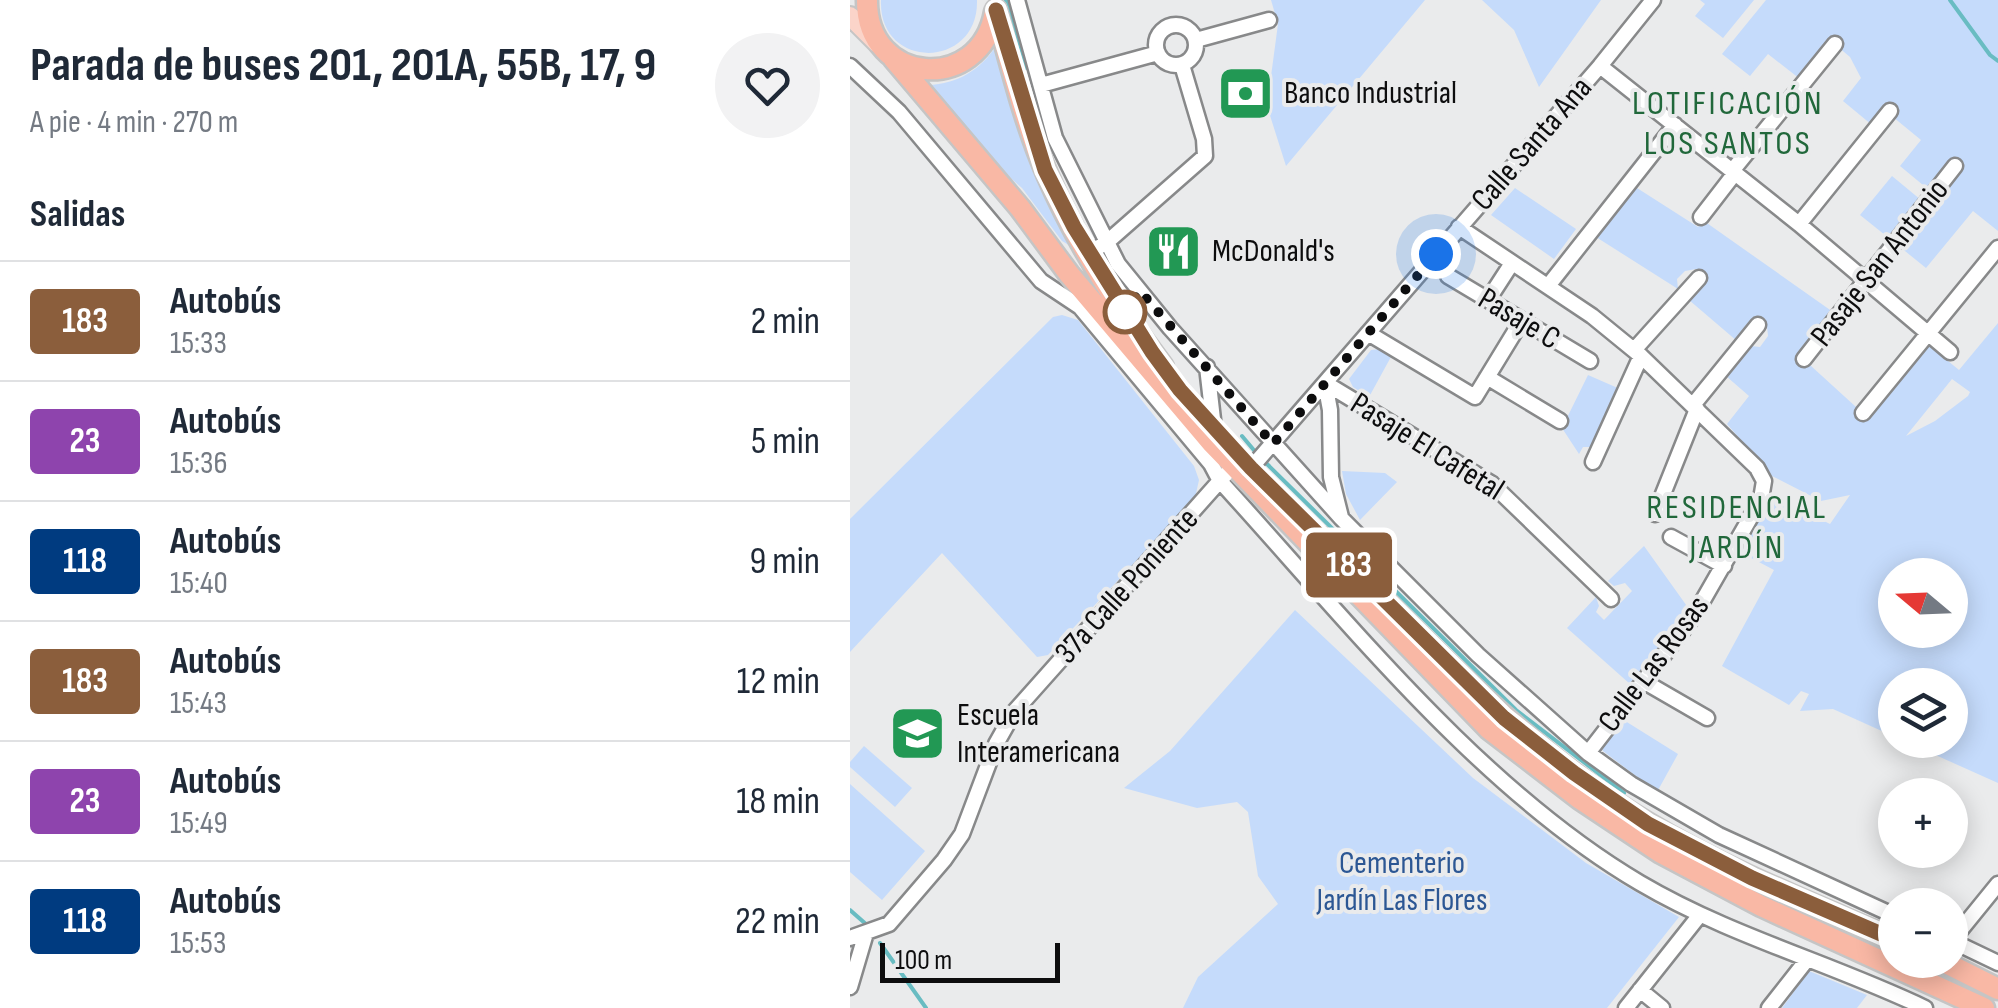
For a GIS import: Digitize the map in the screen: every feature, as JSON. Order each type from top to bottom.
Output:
[{"type":"highway","points":[[866,0],[872,32],[889,54],[1234,471],[1489,730],[1640,841],[1761,906],[1984,1008]]},
{"type":"highway","points":[[889,54],[922,69],[943,69],[962,62],[985,40],[996,5]]},
{"type":"highway","points":[[996,5],[1045,170],[1097,248],[1152,352],[1214,428],[1234,471],[1504,718],[1574,773],[1648,824],[1752,878],[1878,933]]},
{"type":"highway","points":[[985,168],[1016,191],[1068,253],[1081,258],[1097,248]]},
{"type":"highway","points":[[1968,974],[1998,989]]},
{"type":"main road","points":[[850,16],[889,54]]},
{"type":"street","points":[[1017,0],[1060,152],[1097,248],[1118,264],[1341,518],[1478,655],[1588,754],[1678,812],[1762,857],[1878,908]]},
{"type":"street","name":"Calle Santa Ana","points":[[1234,471],[1273,444],[1653,0]]},
{"type":"street","points":[[1196,40],[1269,20]]},
{"type":"street","points":[[1182,65],[1166,62],[1158,54],[1159,34],[1169,26],[1183,26],[1196,40]]},
{"type":"street","points":[[1182,65],[1194,53],[1196,40]]},
{"type":"street","points":[[1701,218],[1834,44]]},
{"type":"street","points":[[1016,78],[1039,79],[1158,54]]},
{"type":"street","points":[[1097,248],[1204,156],[1204,139],[1182,65]]},
{"type":"street","points":[[850,66],[899,112],[1041,281],[1080,307],[1211,464],[1234,471],[1472,752],[1557,827],[1638,882],[1699,916],[1925,1008]]},
{"type":"street","points":[[1600,66],[1950,352]]},
{"type":"street","points":[[1027,117],[1047,110]]},
{"type":"street","points":[[1798,224],[1890,112]]},
{"type":"street","points":[[1548,286],[1674,125]]},
{"type":"street","name":"Pasaje San Antonio","points":[[1804,359],[1955,166]]},
{"type":"street","points":[[1459,228],[1592,316],[1695,407]]},
{"type":"street","points":[[1863,413],[1998,248]]},
{"type":"street","points":[[1488,300],[1512,263]]},
{"type":"street","name":"Pasaje C","points":[[1448,276],[1590,361]]},
{"type":"street","points":[[1593,462],[1638,353],[1699,278]]},
{"type":"street","points":[[1368,333],[1475,398],[1522,320]]},
{"type":"street","points":[[1655,514],[1695,407],[1758,325]]},
{"type":"street","points":[[1207,367],[1214,428]]},
{"type":"street","points":[[1487,377],[1560,421]]},
{"type":"street","points":[[1326,383],[1331,477],[1341,518]]},
{"type":"street","name":"Pasaje El Cafetal","points":[[1326,383],[1492,484],[1611,599]]},
{"type":"street","name":"Calle Las Rosas","points":[[1588,754],[1702,605],[1764,490],[1762,474],[1695,407]]},
{"type":"street","name":"37a Calle Poniente","points":[[850,938],[894,920],[962,834],[996,744],[1014,712],[1234,471]]},
{"type":"street","points":[[1671,536],[1724,566]]},
{"type":"street","points":[[1643,681],[1707,718]]},
{"type":"street","points":[[1752,878],[1762,857]]},
{"type":"street","points":[[1968,920],[1998,884]]},
{"type":"street","points":[[1626,1008],[1699,916]]},
{"type":"street","points":[[850,987],[866,933]]},
{"type":"street","points":[[1968,949],[1998,964]]},
{"type":"street","points":[[1769,1008],[1806,960]]},
{"type":"street","points":[[1640,990],[1662,1008]]},
{"type":"green space","points":[[881,0],[977,0],[973,23],[962,40],[929,53],[911,50],[895,40],[884,23]]},
{"type":"green space","points":[[1271,0],[1425,0],[1286,166],[1267,106],[1278,24]]},
{"type":"green space","points":[[1482,0],[1601,0],[1539,87],[1514,30]]},
{"type":"green space","points":[[1700,0],[1754,0],[1723,38],[1695,16],[1705,4]]},
{"type":"green space","points":[[1766,0],[1998,0],[1998,231],[1973,211],[1926,268],[1900,247],[1961,170],[1929,190],[1900,166],[1921,140],[1893,117],[1872,125],[1843,101],[1861,78],[1850,57],[1831,41],[1800,79],[1768,54],[1750,76],[1722,54]]},
{"type":"green space","points":[[997,45],[1072,247],[1062,241],[1022,188],[990,160],[928,85],[967,74]]},
{"type":"green space","points":[[1892,176],[1921,200],[1890,239],[1860,215]]},
{"type":"green space","points":[[1515,188],[1576,229],[1554,259],[1491,215]]},
{"type":"green space","points":[[1637,188],[1698,227],[1704,221],[1833,312],[1799,355],[1867,417],[1926,347],[1959,370],[1998,323],[1998,783],[1942,758],[1968,758],[1968,668],[1878,668],[1878,729],[1833,709],[1800,711],[1809,694],[1801,691],[1789,705],[1722,666],[1774,570],[1740,552],[1772,495],[1830,524],[1850,495],[1821,501],[1772,476],[1727,424],[1749,396],[1726,376],[1751,346],[1760,347],[1768,336],[1767,326],[1756,318],[1737,341],[1689,300],[1707,279],[1696,269],[1685,271],[1677,279],[1678,289],[1596,237]],"holes":[[[1952,379],[1970,392],[1935,421],[1906,436]]]},
{"type":"green space","points":[[1062,315],[1078,320],[1194,466],[1199,480],[1195,498],[1048,655],[1037,657],[942,553],[850,652],[850,519],[1053,317]]},
{"type":"green space","points":[[1380,349],[1392,355],[1369,397],[1353,387],[1349,379],[1371,350]]},
{"type":"green space","points":[[1588,375],[1620,389],[1595,443],[1583,447],[1579,454],[1562,428]]},
{"type":"green space","points":[[1342,471],[1385,473],[1397,482],[1360,520],[1346,494]]},
{"type":"green space","points":[[1644,546],[1689,609],[1630,684],[1567,628],[1596,597],[1596,612],[1604,620],[1632,591],[1625,583],[1614,586],[1608,581]]},
{"type":"green space","name":"Cementerio Jardín Las Flores","points":[[1295,610],[1473,778],[1586,863],[1679,917],[1607,1008],[1183,1008],[1198,977],[1278,904],[1258,876],[1248,812],[1237,802],[1197,808],[1124,788],[1170,751]]},
{"type":"green space","points":[[1622,719],[1678,754],[1657,792],[1603,751]]},
{"type":"green space","points":[[864,746],[912,788],[895,807],[850,767]]},
{"type":"green space","points":[[850,784],[925,851],[882,900],[850,872]]},
{"type":"green space","points":[[1809,971],[1867,995],[1857,1008],[1782,1008]]},
{"type":"waterway","points":[[1010,0],[1025,64]]},
{"type":"waterway","points":[[1950,0],[1998,61]]},
{"type":"waterway","points":[[1242,436],[1258,455]]},
{"type":"waterway","points":[[1265,462],[1516,710],[1624,793]]},
{"type":"waterway","points":[[850,910],[867,925]]},
{"type":"waterway","points":[[880,943],[926,1008]]},
{"type":"bus line","name":"183","points":[[996,10],[1045,170],[1074,227],[1152,352],[1180,390],[1251,468],[1504,718],[1574,773],[1648,824],[1752,878],[1878,933]]},
{"type":"place","name":"Banco Industrial","points":[[1245,93]]},
{"type":"place","name":"McDonald's","points":[[1173,251]]},
{"type":"place","name":"Escuela Interamericana","points":[[918,733]]},
{"type":"district","name":"LOTIFICACIÓN LOS SANTOS","points":[[1728,123]]},
{"type":"district","name":"RESIDENCIAL JARDÍN","points":[[1737,527]]},
{"type":"route","points":[[1125,312],[1140,291],[1273,444],[1436,254]]}]
